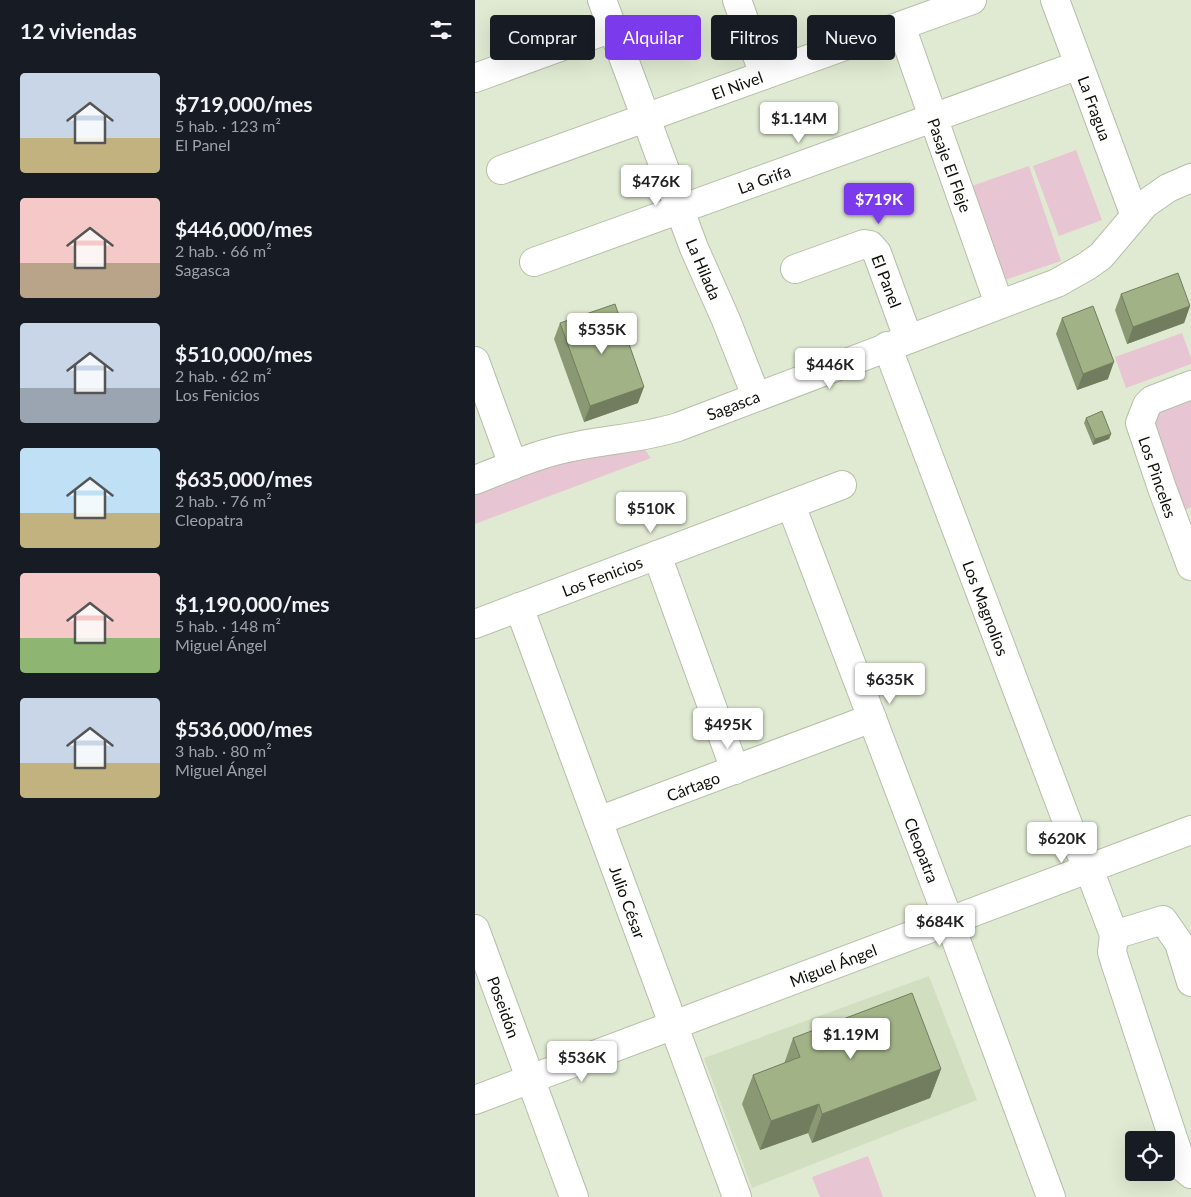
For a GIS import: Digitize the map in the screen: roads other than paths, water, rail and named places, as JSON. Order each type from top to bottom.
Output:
[{"type":"street","name":"La Hilada","points":[[602,0],[607,15]]},
{"type":"street","points":[[737,0],[764,75]]},
{"type":"street","name":"El Nivel","points":[[501,170],[973,0]]},
{"type":"street","name":"La Fragua","points":[[1055,0],[1135,216]]},
{"type":"street","name":"Pasaje El Fleje","points":[[901,26],[999,304]]},
{"type":"street","points":[[475,78],[605,31]]},
{"type":"street","name":"La Hilada","points":[[624,60],[680,210],[756,396]]},
{"type":"street","name":"La Grifa","points":[[534,262],[1079,65]]},
{"type":"street","name":"Sagasca","points":[[475,480],[513,465],[577,446],[653,435],[1057,282],[1087,266],[1113,244],[1135,216],[1159,194],[1191,178]]},
{"type":"street","name":"El Panel","points":[[795,269],[864,244],[870,244],[877,253],[898,342]]},
{"type":"street","name":"Los Magnolios","points":[[898,342],[1073,840],[1089,868],[1114,935],[1112,952],[1118,972],[1177,1150],[1184,1168],[1191,1174]]},
{"type":"street","points":[[475,362],[513,465]]},
{"type":"street","name":"Los Pinceles","points":[[1191,385],[1152,400],[1147,405],[1141,423],[1162,488],[1191,566]]},
{"type":"street","name":"Los Fenicios","points":[[475,624],[842,486]]},
{"type":"street","name":"Cleopatra","points":[[791,505],[949,921],[1051,1197]]},
{"type":"street","points":[[657,555],[735,770]]},
{"type":"street","name":"Julio César","points":[[519,607],[737,1197]]},
{"type":"street","name":"Cártago","points":[[598,821],[872,718]]},
{"type":"street","name":"Miguel Ángel","points":[[475,1100],[1191,830]]},
{"type":"street","points":[[1114,935],[1163,920],[1179,943],[1191,982]]},
{"type":"street","name":"Poseidón","points":[[475,929],[480,959],[531,1079],[574,1197]]}]
